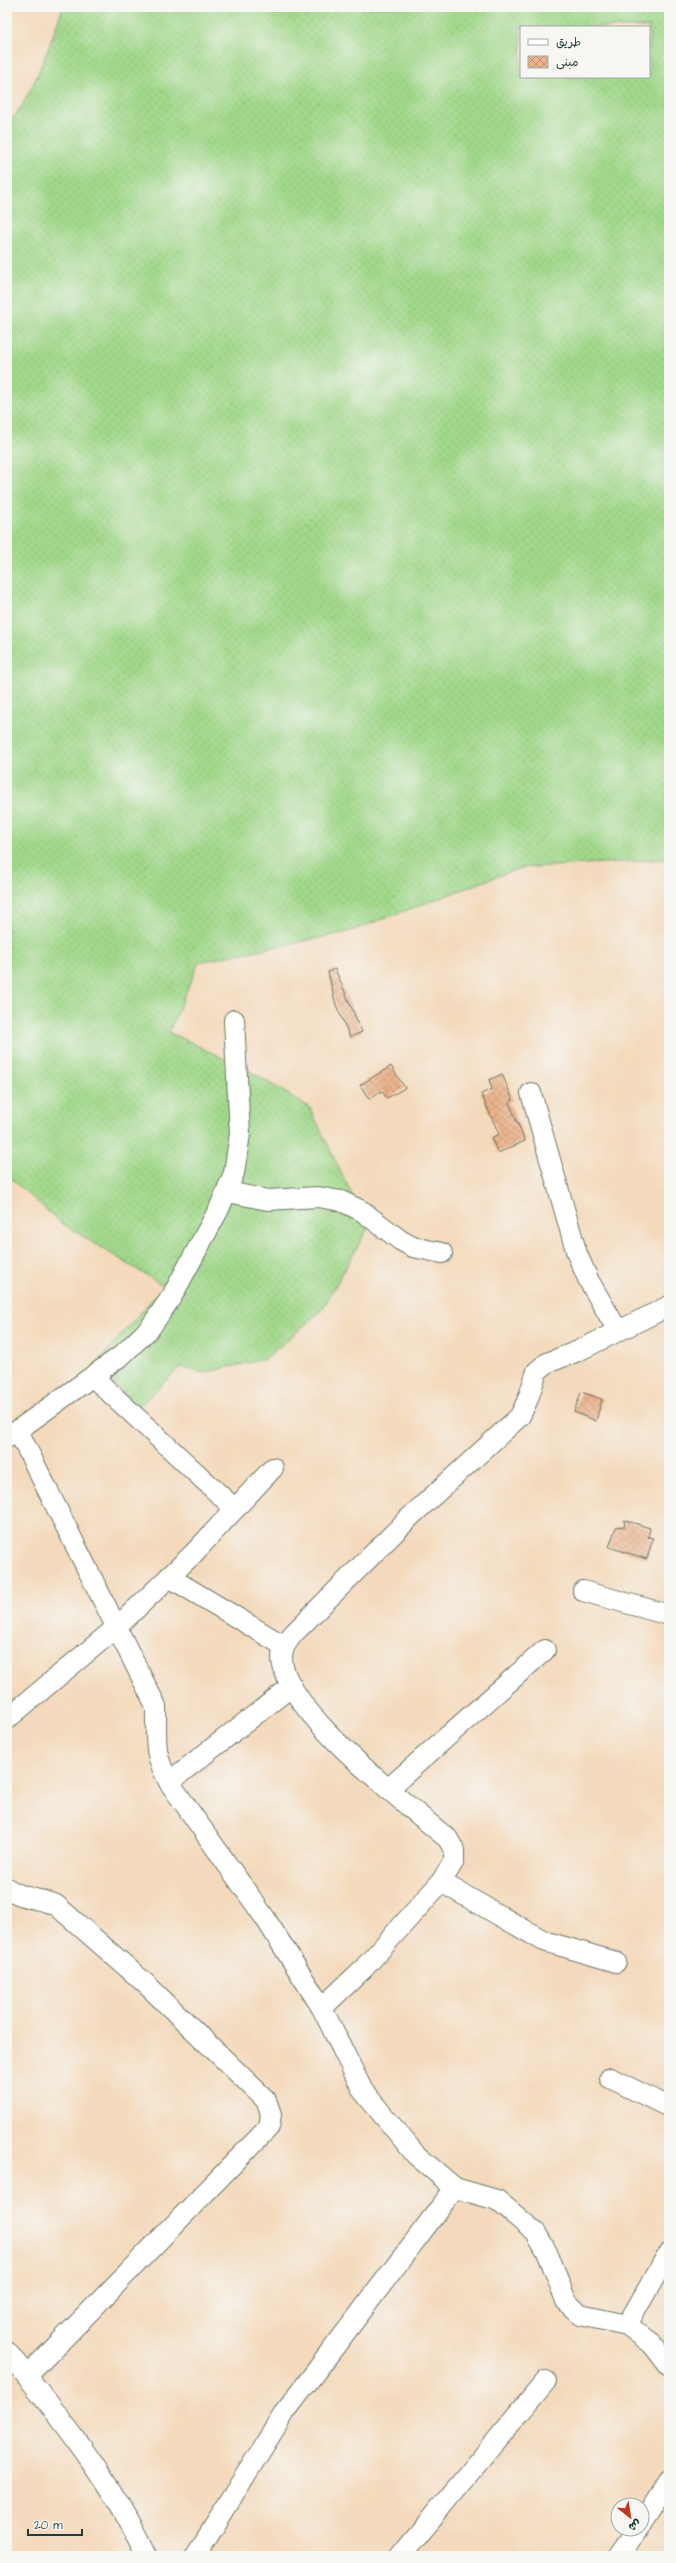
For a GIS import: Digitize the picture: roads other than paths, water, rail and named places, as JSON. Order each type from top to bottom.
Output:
[{"type":"street","points":[[234,1020],[240,1134],[234,1173],[228,1192],[162,1312],[136,1342],[93,1377],[12,1434],[117,1626],[156,1706],[156,1753],[159,1763],[169,1782],[265,1918],[322,2008],[363,2091],[416,2155],[455,2188],[497,2200],[536,2233],[549,2256],[566,2301],[580,2315],[627,2325],[652,2344],[669,2366]]},
{"type":"street","points":[[531,1093],[578,1254],[589,1281],[618,1331]]},
{"type":"street","points":[[228,1192],[268,1200],[318,1197],[342,1201],[362,1210],[400,1240],[413,1247],[442,1253]]},
{"type":"street","points":[[322,2008],[364,1968],[441,1882],[454,1861],[454,1850],[448,1839],[388,1789],[321,1726],[292,1686],[285,1671],[282,1658],[284,1646],[293,1634],[410,1517],[520,1416],[528,1399],[537,1371],[547,1363],[578,1351],[669,1306]]},
{"type":"street","points":[[93,1377],[235,1509]]},
{"type":"street","points":[[7,1719],[117,1626],[169,1577],[273,1468]]},
{"type":"street","points":[[169,1577],[284,1646]]},
{"type":"street","points":[[583,1591],[669,1615]]},
{"type":"street","points":[[388,1789],[545,1650]]},
{"type":"street","points":[[169,1782],[292,1686]]},
{"type":"street","points":[[441,1882],[544,1941],[616,1962]]},
{"type":"street","points":[[7,1888],[25,1898],[42,1899],[56,1905],[146,1984],[266,2100],[271,2114],[268,2126],[27,2376]]},
{"type":"street","points":[[610,2078],[669,2107]]},
{"type":"street","points":[[195,2556],[285,2412],[455,2188]]},
{"type":"street","points":[[627,2325],[669,2252]]},
{"type":"street","points":[[7,2352],[70,2432],[110,2491],[147,2556]]},
{"type":"street","points":[[400,2556],[546,2381]]},
{"type":"street","points":[[650,2512],[669,2482]]},
{"type":"street","points":[[619,2556],[632,2537]]}]
